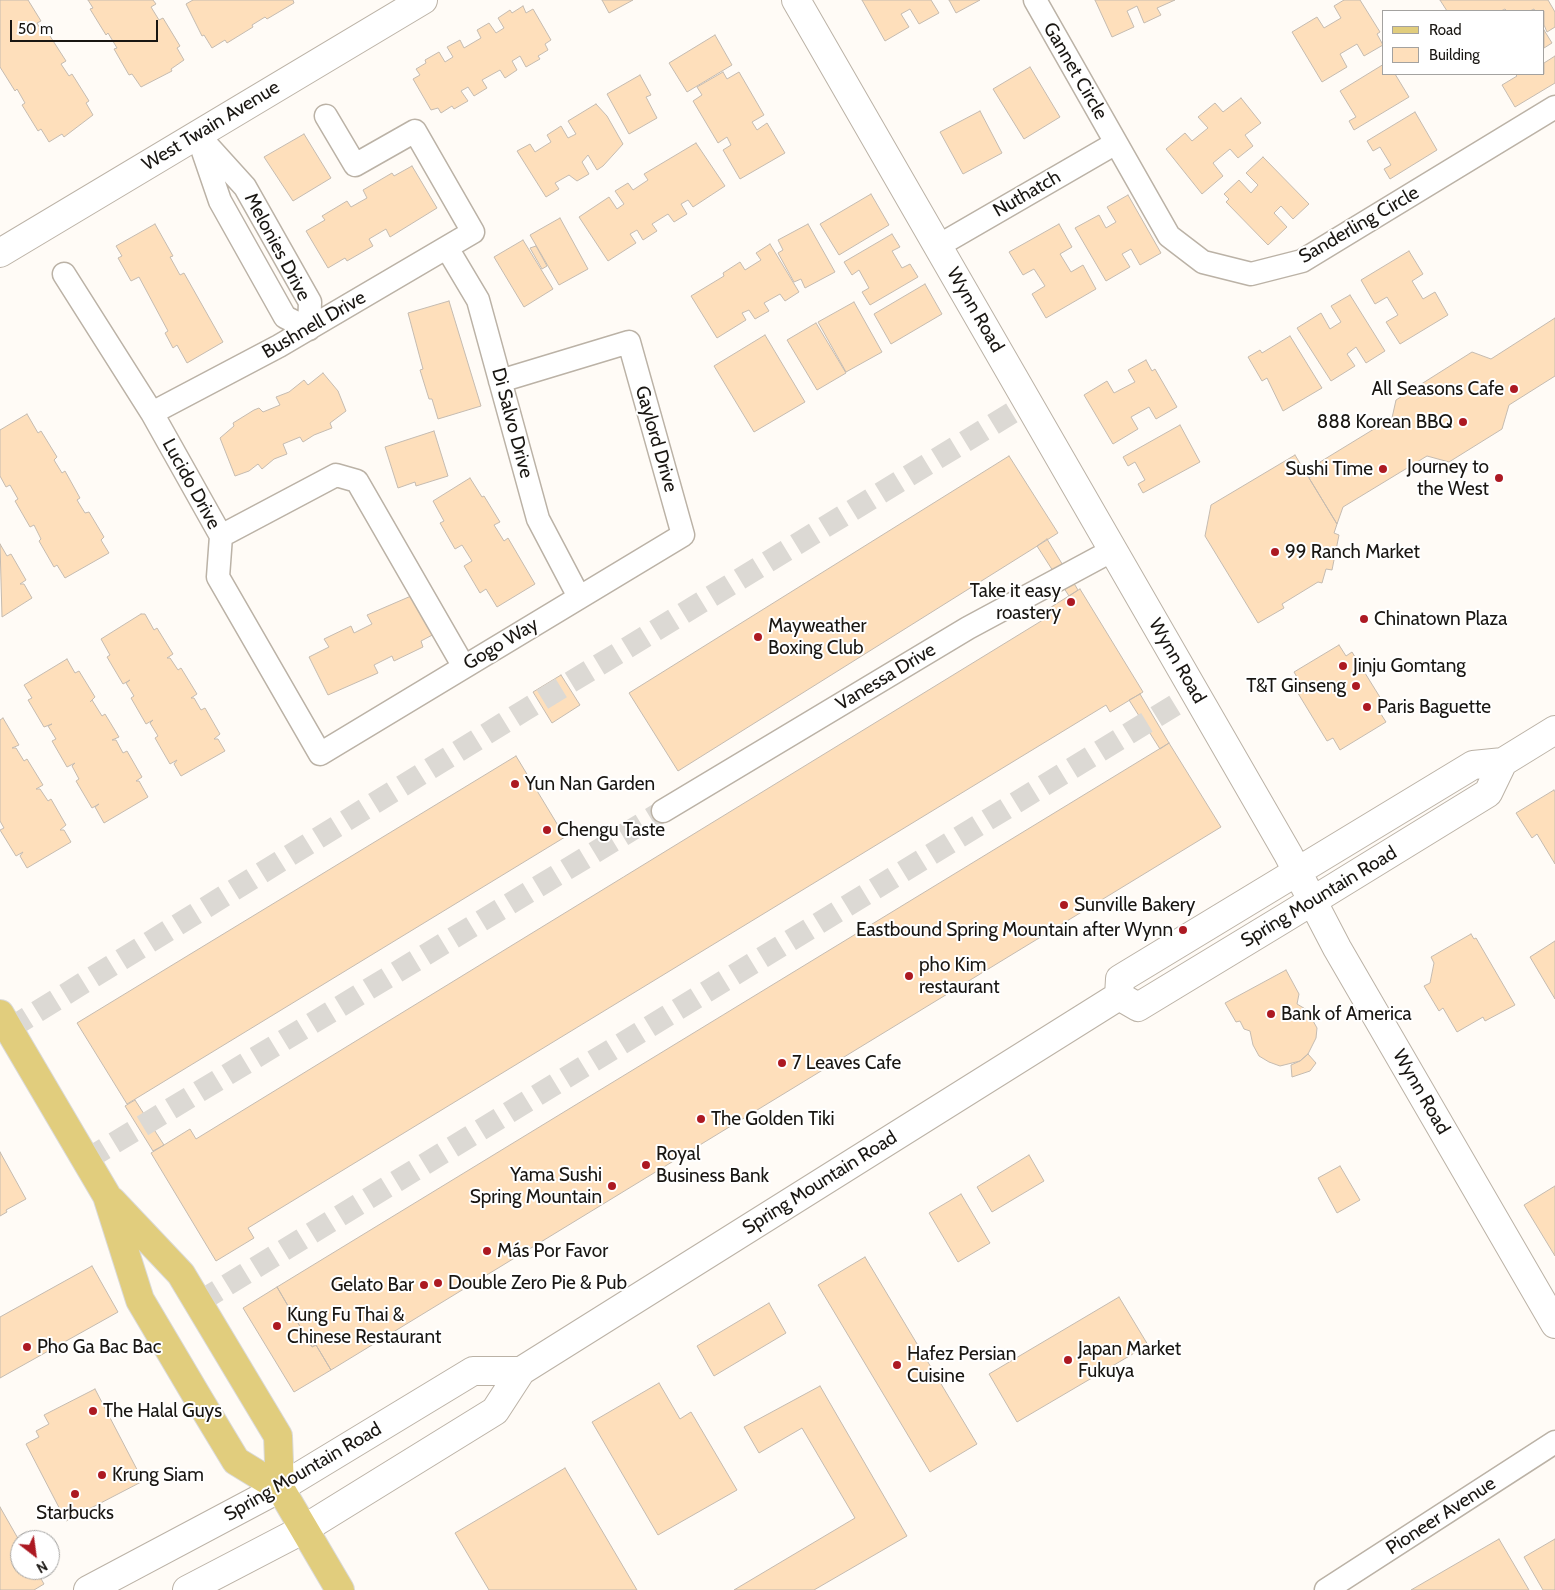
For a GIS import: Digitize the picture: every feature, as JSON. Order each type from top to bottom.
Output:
[{"type":"main road","name":"West Twain Avenue","points":[[0,253],[422,0]]},
{"type":"main road","name":"Wynn Road","points":[[796,0],[1314,900],[1341,955],[1555,1324]]},
{"type":"main road","name":"Spring Mountain Road","points":[[1119,996],[1120,979],[1474,765],[1503,762],[1555,730]]},
{"type":"main road","name":"Spring Mountain Road","points":[[1119,996],[1138,1007],[1314,900],[1488,793],[1503,762]]},
{"type":"main road","name":"Spring Mountain Road","points":[[187,1590],[304,1529],[495,1411],[521,1371],[1119,996]]},
{"type":"main road","points":[[0,1014],[107,1196],[140,1300],[236,1461],[280,1488],[340,1590]]},
{"type":"main road","points":[[107,1196],[182,1274],[278,1436],[280,1488]]},
{"type":"main road","name":"Spring Mountain Road","points":[[88,1590],[280,1488],[473,1371],[521,1371]]},
{"type":"street","name":"Gannet Circle","points":[[1035,0],[1116,143]]},
{"type":"street","name":"Sanderling Circle","points":[[1116,143],[1169,236],[1203,262],[1251,274],[1302,261],[1555,107]]},
{"type":"street","name":"Bushnell Drive","points":[[152,413],[309,329],[473,232],[415,131],[355,165],[326,116]]},
{"type":"street","name":"Melonies Drive","points":[[197,134],[220,201],[286,317],[309,329]]},
{"type":"street","name":"Nuthatch","points":[[938,246],[1116,143]]},
{"type":"street","name":"Di Salvo Drive","points":[[447,248],[478,300],[538,520],[579,597]]},
{"type":"street","name":"Lucido Drive","points":[[64,274],[152,413],[221,536],[218,577],[320,754]]},
{"type":"street","name":"Gaylord Drive","points":[[500,380],[629,342],[683,535]]},
{"type":"street","points":[[221,536],[336,475],[357,481],[464,667]]},
{"type":"street","name":"Gogo Way","points":[[320,754],[683,535]]},
{"type":"street","name":"Vanessa Drive","points":[[663,811],[968,628],[1113,550]]},
{"type":"street","name":"Pioneer Avenue","points":[[1326,1590],[1555,1442]]},
{"type":"building","points":[[0,0],[28,0],[41,21],[37,23],[44,35],[48,33],[66,61],[61,64],[69,76],[72,74],[89,101],[86,103],[93,115],[64,137],[62,134],[49,142],[41,129],[38,131],[22,105],[25,103],[17,89],[15,91],[0,67]]},
{"type":"building","points":[[88,0],[153,0],[156,4],[151,7],[159,20],[163,18],[180,46],[177,48],[184,60],[171,69],[172,71],[141,87],[132,74],[129,75],[114,49],[117,48],[108,33],[106,35],[90,9],[93,8]]},
{"type":"building","points":[[193,0],[293,0],[294,3],[267,19],[265,17],[227,43],[225,40],[212,48],[204,35],[202,36],[186,4]]},
{"type":"building","points":[[602,0],[633,0],[609,13]]},
{"type":"building","points":[[862,0],[931,0],[939,13],[919,24],[910,9],[901,14],[909,27],[885,41]]},
{"type":"building","points":[[949,0],[980,0],[956,13]]},
{"type":"building","points":[[1095,0],[1175,0],[1157,8],[1161,15],[1144,23],[1137,6],[1127,11],[1134,27],[1112,37]]},
{"type":"building","points":[[1344,0],[1360,0],[1380,32],[1377,34],[1382,46],[1364,56],[1357,44],[1340,54],[1347,67],[1322,82],[1292,32],[1317,17],[1324,28],[1341,18],[1334,6]]},
{"type":"building","points":[[1440,0],[1548,0],[1555,12],[1555,27],[1547,32],[1545,27],[1545,10],[1446,10]]},
{"type":"building","points":[[523,6],[526,13],[533,9],[551,40],[545,44],[548,50],[538,56],[540,59],[526,67],[520,56],[512,61],[517,70],[505,78],[500,70],[482,80],[487,88],[474,96],[468,87],[461,91],[468,101],[454,109],[452,106],[441,113],[438,108],[431,110],[413,79],[420,75],[416,69],[426,63],[425,60],[439,52],[445,62],[453,57],[447,47],[460,40],[464,48],[481,38],[477,30],[489,23],[496,33],[504,28],[498,18],[510,10],[512,13]]},
{"type":"building","points":[[1545,32],[1552,43],[1545,47]]},
{"type":"building","points":[[715,35],[732,65],[687,92],[669,63]]},
{"type":"building","points":[[1555,56],[1555,83],[1515,107],[1502,85],[1516,75],[1545,75],[1545,62]]},
{"type":"building","points":[[1382,65],[1382,75],[1396,75],[1409,97],[1354,130],[1349,121],[1356,117],[1340,91]]},
{"type":"building","points":[[1030,67],[1060,117],[1024,139],[993,89]]},
{"type":"building","points":[[723,72],[727,79],[739,72],[764,115],[752,122],[757,130],[767,123],[785,153],[740,179],[723,150],[731,145],[727,137],[718,143],[693,101],[702,95],[697,87]]},
{"type":"building","points":[[640,75],[651,95],[646,97],[657,118],[629,134],[607,94]]},
{"type":"building","points":[[1241,98],[1261,123],[1245,135],[1253,146],[1238,158],[1230,149],[1213,163],[1223,176],[1202,194],[1166,149],[1185,133],[1192,141],[1208,128],[1198,117],[1215,103],[1223,112]]},
{"type":"building","points":[[596,104],[607,116],[623,144],[597,170],[588,155],[582,162],[589,174],[577,181],[569,175],[555,183],[559,189],[546,197],[517,151],[530,144],[535,152],[551,142],[547,135],[561,126],[568,138],[576,134],[568,121]]},
{"type":"building","points":[[980,111],[1002,153],[963,174],[940,132]]},
{"type":"building","points":[[1415,112],[1437,150],[1390,179],[1384,169],[1391,165],[1380,147],[1373,151],[1367,141]]},
{"type":"building","points":[[304,134],[331,178],[293,201],[264,157]]},
{"type":"building","points":[[696,143],[725,186],[693,207],[688,200],[681,204],[687,214],[674,222],[668,214],[652,224],[657,231],[643,240],[637,230],[630,234],[636,243],[608,261],[579,217],[609,197],[617,209],[624,204],[615,191],[628,183],[633,190],[648,180],[644,174]]},
{"type":"building","points":[[1263,157],[1309,204],[1293,219],[1281,206],[1274,213],[1287,227],[1268,245],[1226,202],[1229,199],[1224,194],[1239,180],[1251,193],[1258,185],[1246,173]]},
{"type":"building","points":[[412,166],[437,208],[390,237],[386,229],[369,239],[373,246],[347,261],[345,258],[328,268],[306,231],[325,220],[322,216],[347,201],[351,207],[367,198],[363,190],[392,173],[394,176]]},
{"type":"building","points":[[871,194],[889,225],[839,255],[820,224]]},
{"type":"building","points":[[1128,195],[1161,253],[1140,265],[1131,249],[1122,254],[1130,267],[1106,281],[1075,228],[1099,215],[1106,228],[1116,222],[1107,207]]},
{"type":"building","points":[[560,218],[588,269],[559,285],[530,235]]},
{"type":"building","points":[[155,224],[173,256],[170,257],[180,275],[184,273],[223,342],[187,363],[177,345],[173,348],[165,333],[168,331],[139,277],[131,281],[118,258],[122,256],[116,246]]},
{"type":"building","points":[[808,224],[835,272],[805,288],[801,279],[794,282],[778,253],[783,250],[778,240]]},
{"type":"building","points":[[1059,224],[1072,247],[1060,254],[1071,272],[1083,265],[1096,289],[1046,318],[1032,294],[1045,286],[1034,269],[1023,275],[1009,252]]},
{"type":"building","points":[[892,234],[900,247],[892,251],[902,268],[910,264],[918,277],[870,305],[862,292],[869,288],[859,270],[852,275],[844,262]]},
{"type":"building","points":[[523,240],[553,289],[524,307],[494,257]]},
{"type":"building","points":[[770,244],[799,292],[785,301],[780,294],[764,303],[769,311],[755,319],[749,310],[742,313],[746,320],[717,338],[691,296],[724,276],[723,273],[740,262],[745,270],[761,260],[756,253]]},
{"type":"building","points":[[536,246],[547,266],[542,269],[530,248]]},
{"type":"building","points":[[1409,251],[1423,274],[1412,281],[1423,299],[1435,292],[1448,315],[1400,344],[1386,322],[1398,315],[1387,297],[1375,304],[1361,280]]},
{"type":"building","points":[[925,284],[942,314],[891,344],[874,314]]},
{"type":"building","points":[[1350,295],[1385,351],[1366,363],[1356,347],[1347,354],[1355,366],[1331,381],[1297,328],[1321,313],[1330,329],[1341,322],[1331,306]]},
{"type":"building","points":[[449,301],[481,406],[438,419],[432,399],[429,399],[420,370],[423,369],[408,313]]},
{"type":"building","points":[[854,302],[882,352],[846,372],[818,322]]},
{"type":"building","points":[[1555,318],[1555,376],[1509,405],[1502,429],[1449,462],[1427,456],[1343,507],[1337,524],[1309,478],[1323,468],[1320,462],[1392,418],[1396,400],[1472,352],[1491,359]]},
{"type":"building","points":[[816,323],[846,373],[817,390],[787,340]]},
{"type":"building","points":[[765,335],[805,402],[754,432],[714,366]]},
{"type":"building","points":[[1290,336],[1322,388],[1283,411],[1267,378],[1262,381],[1248,357],[1260,350],[1262,353]]},
{"type":"building","points":[[1146,360],[1152,371],[1155,369],[1177,407],[1156,419],[1149,407],[1131,417],[1138,429],[1113,444],[1084,395],[1107,381],[1114,393],[1135,382],[1128,370]]},
{"type":"building","points":[[323,373],[338,391],[346,411],[330,423],[332,428],[314,435],[303,442],[300,437],[283,444],[287,454],[274,459],[262,469],[258,464],[249,471],[235,476],[220,438],[234,426],[233,423],[259,408],[263,412],[280,405],[276,397],[289,392],[304,380],[308,385]]},
{"type":"building","points":[[27,414],[38,433],[41,431],[57,457],[54,460],[62,473],[65,471],[80,498],[77,500],[85,513],[89,512],[104,537],[101,540],[109,553],[65,578],[57,565],[54,567],[39,541],[41,539],[34,525],[30,527],[15,501],[18,499],[10,485],[6,487],[0,476],[0,430]]},
{"type":"building","points":[[1180,425],[1200,462],[1143,493],[1138,484],[1145,480],[1135,462],[1128,466],[1123,457]]},
{"type":"building","points":[[434,431],[448,476],[416,486],[415,482],[398,488],[385,447]]},
{"type":"building","name":"99 Ranch Market","points":[[1295,455],[1337,524],[1334,533],[1339,535],[1332,570],[1326,569],[1322,583],[1318,582],[1282,604],[1284,608],[1258,623],[1205,536],[1211,505]]},
{"type":"building","points":[[1009,456],[1058,533],[678,771],[629,693]]},
{"type":"building","points":[[470,478],[500,522],[494,525],[504,541],[508,538],[535,584],[497,607],[486,589],[480,593],[464,566],[472,561],[462,545],[455,549],[440,523],[444,521],[433,501]]},
{"type":"building","points":[[1047,539],[1078,590],[1069,596],[1037,546]]},
{"type":"building","points":[[0,544],[7,556],[11,554],[26,580],[20,584],[24,584],[32,598],[2,617]]},
{"type":"building","points":[[1080,589],[1143,692],[1110,712],[1106,705],[248,1228],[254,1238],[216,1261],[151,1153],[190,1129],[196,1139],[1051,615],[1048,609]]},
{"type":"building","points":[[418,593],[438,632],[421,641],[423,647],[394,661],[392,656],[374,665],[378,673],[328,695],[309,657],[329,647],[324,639],[351,626],[354,633],[372,624],[367,615]]},
{"type":"building","points":[[141,614],[145,614],[154,630],[157,628],[173,654],[167,658],[170,658],[178,670],[181,668],[197,694],[191,698],[194,698],[201,710],[205,708],[220,734],[214,739],[218,739],[225,751],[181,776],[174,764],[177,760],[170,764],[155,738],[158,736],[150,723],[153,720],[146,724],[131,698],[134,696],[126,683],[130,680],[123,684],[107,657],[110,655],[101,639]]},
{"type":"building","points":[[1339,645],[1346,656],[1352,652],[1386,707],[1379,711],[1386,722],[1340,750],[1333,738],[1327,741],[1296,690],[1302,686],[1294,672]]},
{"type":"building","points":[[67,659],[75,673],[79,671],[95,697],[92,700],[102,716],[105,714],[119,737],[112,740],[116,740],[123,753],[127,751],[142,777],[136,781],[139,781],[148,797],[104,823],[95,807],[99,804],[92,808],[76,781],[79,779],[72,766],[75,763],[67,767],[52,741],[56,739],[48,726],[52,724],[44,727],[28,700],[32,698],[24,685]]},
{"type":"building","points":[[561,675],[580,705],[552,723],[533,692]]},
{"type":"building","points":[[1140,694],[1169,743],[1160,749],[1129,700]]},
{"type":"building","points":[[3,718],[19,745],[12,748],[16,748],[24,761],[27,759],[43,785],[36,789],[40,789],[48,801],[51,799],[66,825],[60,830],[64,830],[71,842],[27,868],[20,856],[23,852],[16,856],[0,830],[4,828],[0,821],[0,720]]},
{"type":"building","points":[[1169,743],[1221,827],[331,1370],[316,1345],[312,1347],[277,1287]]},
{"type":"building","points":[[516,756],[565,837],[127,1104],[77,1023]]},
{"type":"building","points":[[1554,790],[1555,864],[1537,834],[1532,838],[1516,813]]},
{"type":"building","points":[[1471,934],[1474,939],[1476,938],[1515,1005],[1485,1021],[1483,1017],[1457,1032],[1443,1008],[1439,1011],[1424,986],[1430,983],[1434,963],[1431,957]]},
{"type":"building","points":[[1555,941],[1555,999],[1530,957]]},
{"type":"building","name":"Bank of America","points":[[1286,970],[1299,994],[1297,1004],[1307,1010],[1317,1028],[1316,1038],[1308,1054],[1300,1061],[1280,1066],[1259,1056],[1253,1045],[1250,1031],[1244,1029],[1240,1021],[1236,1022],[1225,1003]]},
{"type":"building","points":[[1308,1054],[1316,1063],[1310,1071],[1292,1077],[1291,1065],[1300,1061]]},
{"type":"building","points":[[135,1100],[164,1145],[153,1151],[125,1106]]},
{"type":"building","points":[[0,1152],[26,1199],[6,1210],[7,1212],[0,1216]]},
{"type":"building","points":[[1029,1155],[1044,1181],[992,1212],[977,1187]]},
{"type":"building","points":[[1340,1166],[1360,1200],[1337,1213],[1318,1178]]},
{"type":"building","points":[[1555,1186],[1555,1256],[1524,1205]]},
{"type":"building","points":[[961,1194],[990,1243],[958,1262],[929,1213]]},
{"type":"building","name":"Hafez Persian Cuisine","points":[[865,1257],[977,1444],[930,1472],[818,1285]]},
{"type":"building","name":"Pho Ga Bac Bac","points":[[92,1266],[118,1312],[0,1378],[0,1317]]},
{"type":"building","name":"Kung Fu Thai & Chinese Restaurant","points":[[277,1287],[312,1347],[316,1345],[331,1370],[294,1392],[243,1308]]},
{"type":"building","name":"Japan Market Fukuya","points":[[1119,1297],[1148,1345],[1017,1422],[989,1374]]},
{"type":"building","points":[[769,1303],[786,1333],[714,1376],[697,1346]]},
{"type":"building","points":[[659,1383],[680,1419],[691,1412],[737,1490],[658,1535],[592,1422]]},
{"type":"building","points":[[820,1386],[907,1536],[814,1590],[734,1590],[855,1518],[802,1428],[759,1453],[744,1427]]},
{"type":"building","points":[[95,1389],[143,1481],[66,1521],[26,1444],[39,1437],[36,1431],[49,1424],[44,1415]]},
{"type":"building","points":[[565,1468],[637,1590],[489,1590],[455,1533]]},
{"type":"building","points":[[0,1507],[13,1530],[10,1530],[10,1580],[42,1580],[44,1584],[34,1590],[0,1590]]},
{"type":"building","points":[[1499,1539],[1529,1590],[1411,1590]]},
{"type":"building","points":[[1555,1539],[1555,1590],[1543,1590],[1524,1557]]},
{"type":"tunnel","points":[[9,1029],[525,710],[1028,403]]},
{"type":"tunnel","points":[[199,1302],[1195,693]]},
{"type":"tunnel","points":[[86,1160],[663,811]]},
{"type":"place","name":"All Seasons Cafe","points":[[1514,389]]},
{"type":"place","name":"888 Korean BBQ","points":[[1463,422]]},
{"type":"place","name":"Sushi Time","points":[[1383,469]]},
{"type":"place","name":"Journey to the West","points":[[1499,478]]},
{"type":"place","name":"99 Ranch Market","points":[[1275,552]]},
{"type":"place","name":"Take it easy roastery","points":[[1071,602]]},
{"type":"place","name":"Chinatown Plaza","points":[[1364,619]]},
{"type":"place","name":"Mayweather Boxing Club","points":[[758,637]]},
{"type":"place","name":"Jinju Gomtang","points":[[1343,666]]},
{"type":"place","name":"T&T Ginseng","points":[[1356,686]]},
{"type":"place","name":"Paris Baguette","points":[[1367,707]]},
{"type":"place","name":"Yun Nan Garden","points":[[515,784]]},
{"type":"place","name":"Chengu Taste","points":[[547,830]]},
{"type":"place","name":"Sunville Bakery","points":[[1064,905]]},
{"type":"place","name":"Eastbound Spring Mountain after Wynn","points":[[1183,930]]},
{"type":"place","name":"pho Kim restaurant","points":[[909,976]]},
{"type":"place","name":"Bank of America","points":[[1271,1014]]},
{"type":"place","name":"7 Leaves Cafe","points":[[782,1063]]},
{"type":"place","name":"The Golden Tiki","points":[[701,1119]]},
{"type":"place","name":"Royal Business Bank","points":[[646,1165]]},
{"type":"place","name":"Yama Sushi Spring Mountain","points":[[612,1186]]},
{"type":"place","name":"Más Por Favor","points":[[487,1251]]},
{"type":"place","name":"Double Zero Pie & Pub","points":[[438,1283]]},
{"type":"place","name":"Gelato Bar","points":[[424,1285]]},
{"type":"place","name":"Kung Fu Thai & Chinese Restaurant","points":[[277,1326]]},
{"type":"place","name":"Pho Ga Bac Bac","points":[[27,1347]]},
{"type":"place","name":"Japan Market Fukuya","points":[[1068,1360]]},
{"type":"place","name":"Hafez Persian Cuisine","points":[[897,1365]]},
{"type":"place","name":"The Halal Guys","points":[[93,1411]]},
{"type":"place","name":"Krung Siam","points":[[102,1475]]},
{"type":"place","name":"Starbucks","points":[[75,1494]]}]
